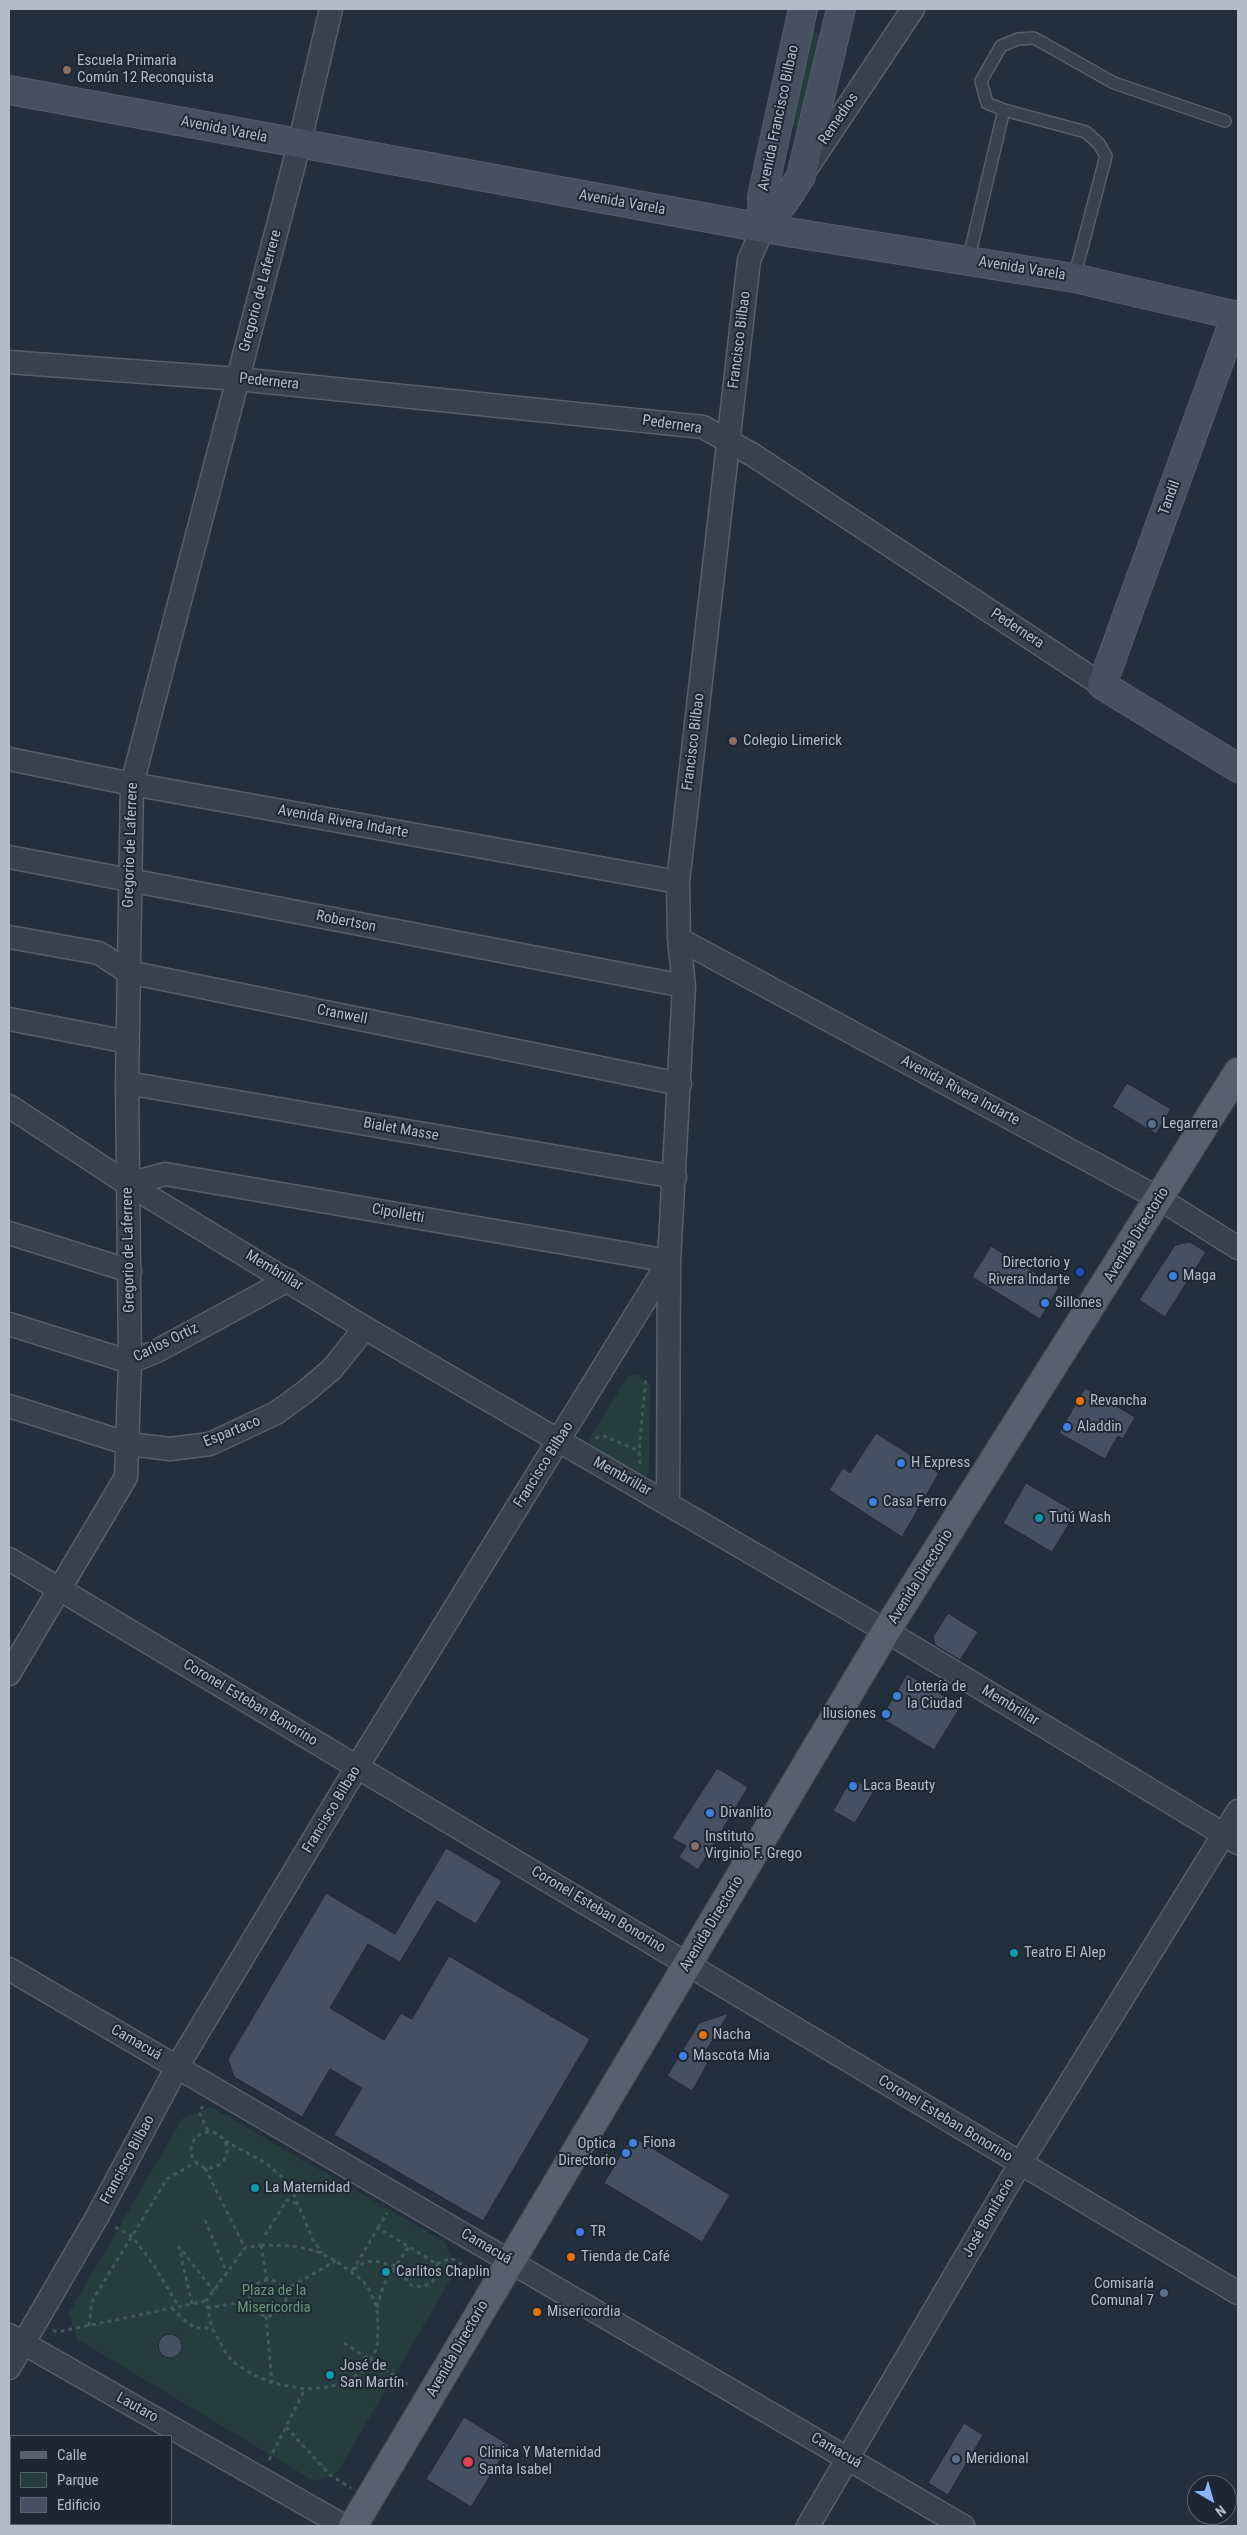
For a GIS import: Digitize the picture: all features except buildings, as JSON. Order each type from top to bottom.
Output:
[{"type":"main road","name":"Avenida Francisco Bilbao","points":[[763,228],[762,197],[803,9]]},
{"type":"main road","points":[[801,176],[841,9]]},
{"type":"main road","name":"Avenida Varela","points":[[9,90],[299,145],[763,228],[1074,278],[1238,314]]},
{"type":"main road","name":"Remedios","points":[[763,228],[785,201],[801,176]]},
{"type":"main road","name":"Tandil","points":[[1102,685],[1238,314]]},
{"type":"main road","name":"Pedernera","points":[[1102,685],[1238,768]]},
{"type":"main road","name":"Avenida Directorio","points":[[353,2526],[886,1631],[1160,1199],[1238,1072]]},
{"type":"street","name":"Gregorio de Laferrere","points":[[9,1674],[58,1588],[126,1477],[129,1444],[130,1362],[127,1083],[128,881],[132,784],[299,145],[331,9]]},
{"type":"street","name":"Remedios","points":[[801,176],[913,9]]},
{"type":"street","name":"Francisco Bilbao","points":[[668,1503],[669,1261],[684,986],[679,939],[678,882],[749,260],[763,228]]},
{"type":"street","name":"Pedernera","points":[[9,362],[238,379],[703,427],[753,455],[1102,685]]},
{"type":"street","name":"Avenida Rivera Indarte","points":[[9,759],[132,784],[678,882]]},
{"type":"street","name":"Robertson","points":[[9,857],[684,986]]},
{"type":"street","name":"Cranwell","points":[[9,937],[99,953],[128,972],[680,1084]]},
{"type":"street","name":"Avenida Rivera Indarte","points":[[679,939],[1160,1199],[1238,1248]]},
{"type":"street","points":[[9,1019],[128,1042]]},
{"type":"street","name":"Bialet Masse","points":[[127,1083],[675,1177]]},
{"type":"street","name":"Membrillar","points":[[9,1106],[128,1184],[365,1328],[558,1442],[668,1503],[886,1631],[1231,1839]]},
{"type":"street","name":"Cipolletti","points":[[128,1184],[165,1174],[669,1261]]},
{"type":"street","points":[[9,1233],[130,1271]]},
{"type":"street","name":"Francisco Bilbao","points":[[9,2368],[16,2339],[93,2224],[177,2067],[357,1767],[669,1261]]},
{"type":"street","name":"Carlos Ortiz","points":[[9,1324],[130,1362],[155,1352],[288,1280]]},
{"type":"street","name":"Espartaco","points":[[9,1406],[129,1444],[170,1450],[210,1444],[276,1413],[332,1370],[365,1328]]},
{"type":"street","name":"Coronel Esteban Bonorino","points":[[9,1559],[1238,2293]]},
{"type":"street","name":"José Bonifacio","points":[[808,2526],[1020,2164],[1231,1839],[1238,1811]]},
{"type":"street","name":"Camacuá","points":[[9,1969],[963,2526]]},
{"type":"street","name":"Lautaro","points":[[16,2339],[344,2526]]},
{"type":"lane","points":[[1074,278],[1106,156],[1099,144],[1086,132],[1004,110],[987,103],[981,81],[1001,46],[1018,38],[1034,38],[1114,83],[1225,121]]},
{"type":"lane","points":[[968,261],[1004,110]]},
{"type":"path","points":[[199,2112],[209,2133]]},
{"type":"path","points":[[245,2248],[205,2168],[196,2162],[191,2152],[194,2141],[203,2134],[215,2134],[224,2141],[275,2169],[287,2184],[298,2204],[313,2240],[324,2255]]},
{"type":"path","points":[[205,2168],[216,2167],[225,2159],[227,2147],[224,2141]]},
{"type":"path","points":[[89,2326],[92,2301],[167,2179],[196,2162]]},
{"type":"path","points":[[264,2235],[287,2200],[298,2204]]},
{"type":"path","points":[[205,2220],[227,2273]]},
{"type":"path","points":[[352,2271],[378,2228],[437,2264]]},
{"type":"path","points":[[119,2229],[132,2236],[155,2267],[178,2307]]},
{"type":"path","points":[[261,2245],[267,2280]]},
{"type":"path","points":[[377,2308],[369,2289],[352,2271],[324,2255],[293,2246],[261,2245],[245,2248],[206,2301],[206,2308],[212,2328],[219,2344],[236,2364],[272,2382],[305,2389],[329,2387],[347,2381],[364,2370],[371,2360],[377,2348],[377,2308],[384,2284],[408,2246]]},
{"type":"path","points":[[192,2304],[179,2247],[214,2291]]},
{"type":"path","points":[[437,2264],[451,2258],[496,2285]]},
{"type":"path","points":[[284,2290],[336,2261]]},
{"type":"path","points":[[352,2271],[365,2262],[384,2262],[396,2266]]},
{"type":"path","points":[[393,2271],[402,2271],[407,2281],[412,2285],[423,2286],[433,2281],[436,2276],[437,2264]]},
{"type":"path","points":[[267,2280],[278,2283],[284,2290],[285,2305],[277,2314],[266,2316],[255,2311],[250,2301],[252,2289],[261,2281],[267,2280]]},
{"type":"path","points":[[57,2332],[206,2301]]},
{"type":"path","points":[[206,2308],[250,2301]]},
{"type":"path","points":[[172,2308],[190,2325],[202,2329],[212,2328]]},
{"type":"path","points":[[266,2316],[272,2382]]},
{"type":"path","points":[[344,2343],[394,2375]]},
{"type":"path","points":[[271,2456],[305,2389]]},
{"type":"path","points":[[286,2427],[330,2475]]},
{"type":"green space","points":[[814,32],[823,37],[803,125],[793,127],[790,124],[809,34]]},
{"type":"green space","points":[[639,1374],[650,1386],[649,1473],[642,1481],[587,1447],[589,1439],[628,1376]]},
{"type":"green space","name":"Plaza de la Misericordia","points":[[211,2107],[445,2242],[456,2270],[337,2473],[314,2481],[77,2339],[69,2313],[182,2119]]},
{"type":"place","name":"Escuela Primaria Común 12 Reconquista","points":[[67,70]]},
{"type":"place","name":"Colegio Limerick","points":[[733,741]]},
{"type":"place","name":"Legarrera","points":[[1152,1124]]},
{"type":"place","name":"Directorio y Rivera Indarte","points":[[1080,1272]]},
{"type":"place","name":"Maga","points":[[1173,1276]]},
{"type":"place","name":"Sillones","points":[[1045,1303]]},
{"type":"place","name":"Revancha","points":[[1080,1401]]},
{"type":"place","name":"Aladdin","points":[[1067,1427]]},
{"type":"place","name":"H Express","points":[[901,1463]]},
{"type":"place","name":"Casa Ferro","points":[[873,1502]]},
{"type":"place","name":"Tutú Wash","points":[[1039,1518]]},
{"type":"place","name":"Lotería de la Ciudad","points":[[897,1696]]},
{"type":"place","name":"Ilusiones","points":[[886,1714]]},
{"type":"place","name":"Laca Beauty","points":[[853,1786]]},
{"type":"place","name":"Divanlito","points":[[710,1813]]},
{"type":"place","name":"Instituto Virginio F. Grego","points":[[695,1846]]},
{"type":"place","name":"Teatro El Alep","points":[[1014,1953]]},
{"type":"place","name":"Nacha","points":[[703,2035]]},
{"type":"place","name":"Mascota Mia","points":[[683,2056]]},
{"type":"place","name":"Fiona","points":[[633,2143]]},
{"type":"place","name":"Optica Directorio","points":[[626,2153]]},
{"type":"place","name":"La Maternidad","points":[[255,2188]]},
{"type":"place","name":"TR","points":[[580,2232]]},
{"type":"place","name":"Tienda de Café","points":[[571,2257]]},
{"type":"place","name":"Carlitos Chaplin","points":[[386,2272]]},
{"type":"place","name":"Comisaría Comunal 7","points":[[1164,2293]]},
{"type":"place","name":"Misericordia","points":[[537,2312]]},
{"type":"place","name":"José de San Martín","points":[[330,2375]]},
{"type":"place","name":"Meridional","points":[[956,2459]]},
{"type":"place","name":"Clinica Y Maternidad Santa Isabel","points":[[468,2462]]}]
